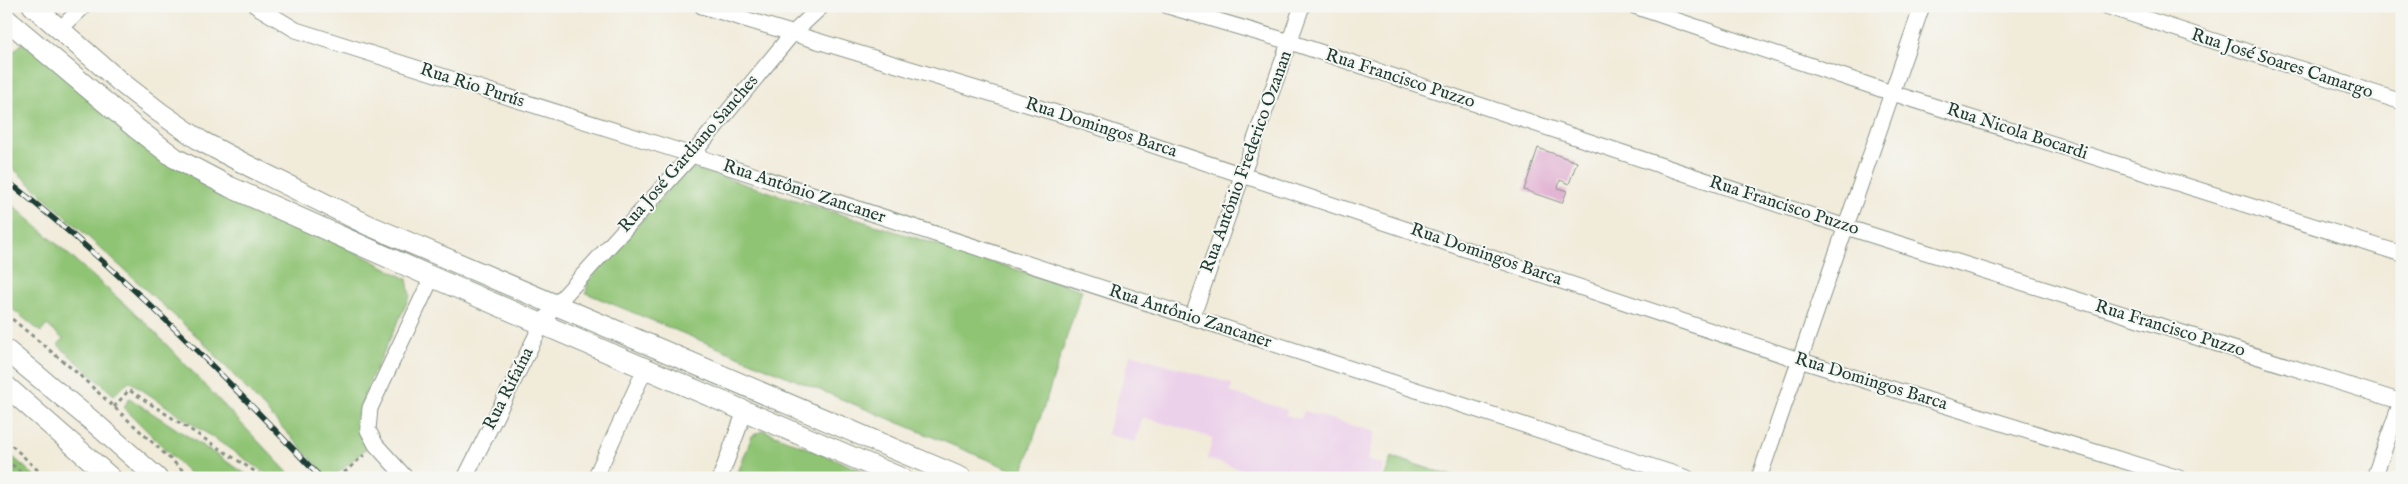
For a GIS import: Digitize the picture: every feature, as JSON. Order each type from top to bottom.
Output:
[{"type":"main road","points":[[33,6],[118,80],[201,141],[368,224],[557,303],[951,475]]},
{"type":"main road","points":[[6,19],[137,129],[175,158],[230,187],[432,277],[901,478]]},
{"type":"main road","points":[[6,350],[157,478]]},
{"type":"main road","points":[[6,386],[111,478]]},
{"type":"street","points":[[60,29],[84,6]]},
{"type":"street","name":"Rua Rio Purús","points":[[256,6],[296,30],[692,155]]},
{"type":"street","name":"Rua Domingos Barca","points":[[702,6],[954,81],[1243,174],[1798,360],[2179,478]]},
{"type":"street","name":"Rua Francisco Puzzo","points":[[1168,6],[1290,42],[1846,227],[2401,401]]},
{"type":"street","name":"Rua Antônio Frederico Ozanan","points":[[1192,318],[1302,6]]},
{"type":"street","name":"Rua Nicola Bocardi","points":[[1634,6],[1892,93],[2402,254]]},
{"type":"street","points":[[1759,478],[1798,360],[1922,6]]},
{"type":"street","name":"Rua José Soares Camargo","points":[[2106,6],[2402,102]]},
{"type":"street","name":"Rua José Gardiano Sanches","points":[[557,303],[692,155],[792,34],[820,8]]},
{"type":"street","name":"Rua Antônio Zancaner","points":[[692,155],[1687,478]]},
{"type":"street","points":[[406,478],[376,446],[368,430],[370,408],[432,277]]},
{"type":"street","name":"Rua Rifaína","points":[[465,478],[542,324],[557,303]]},
{"type":"street","points":[[595,478],[645,369]]},
{"type":"street","points":[[2374,478],[2401,401]]},
{"type":"street","points":[[720,478],[745,410]]},
{"type":"path","points":[[6,314],[114,407],[191,478]]},
{"type":"path","points":[[114,407],[129,390],[265,478]]},
{"type":"path","points":[[6,440],[46,478]]},
{"type":"path","points":[[338,478],[376,446]]},
{"type":"path","points":[[6,459],[27,478]]},
{"type":"shaded area","points":[[1131,354],[1232,384],[1230,392],[1287,410],[1285,415],[1301,419],[1304,411],[1375,432],[1367,460],[1384,465],[1380,478],[1282,478],[1261,470],[1259,475],[1207,459],[1213,438],[1143,417],[1135,442],[1107,434]]},
{"type":"green space","points":[[26,40],[124,129],[407,279],[410,296],[371,379],[356,418],[359,433],[367,448],[332,478],[329,478],[201,340],[6,162],[6,58]]},
{"type":"green space","points":[[693,168],[1082,290],[1022,474],[586,293],[588,281],[677,180]]},
{"type":"green space","points":[[6,199],[147,324],[293,478],[273,478],[129,381],[114,395],[58,345],[63,339],[47,325],[41,332],[6,304]]},
{"type":"green space","points":[[129,398],[252,478],[194,478],[124,408]]},
{"type":"green space","points":[[763,430],[880,478],[736,478],[752,436]]},
{"type":"green space","points":[[6,451],[37,478],[6,478]]},
{"type":"green space","points":[[1392,457],[1458,478],[1384,478]]},
{"type":"building","points":[[1538,148],[1577,162],[1569,184],[1560,180],[1558,188],[1567,191],[1562,203],[1524,190]]},
{"type":"railway","points":[[6,180],[89,249],[169,323],[321,478]]}]
